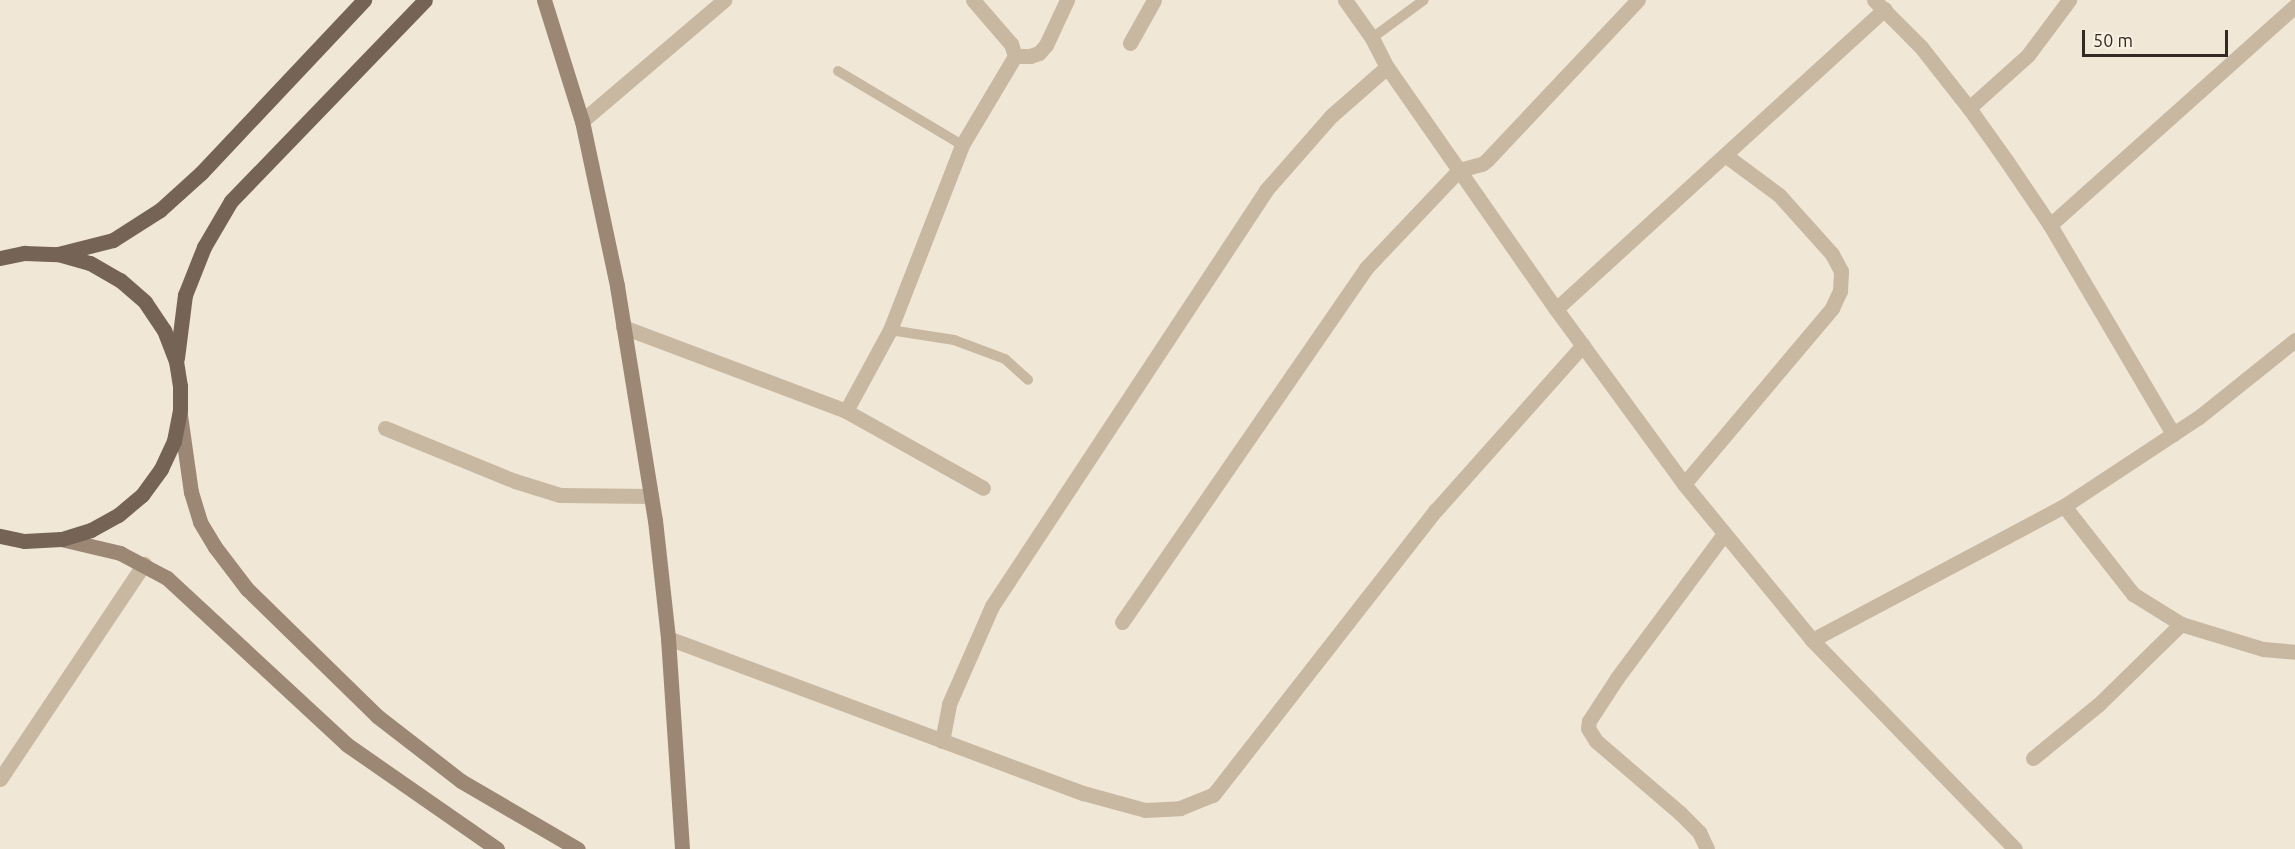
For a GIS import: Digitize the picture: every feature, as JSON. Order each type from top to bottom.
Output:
[{"type":"main road","points":[[58,254],[113,240],[160,210],[201,173],[364,0]]},
{"type":"main road","points":[[424,0],[231,201],[204,247],[185,295],[176,362],[191,492],[201,522],[214,547],[247,589],[377,716],[461,781],[578,849]]},
{"type":"main road","points":[[544,0],[582,122],[623,327],[651,496],[668,638],[682,849]]},
{"type":"main road","points":[[0,250],[58,254],[90,263],[120,280],[137,295],[164,330],[176,362]]},
{"type":"main road","points":[[0,258],[24,253]]},
{"type":"main road","points":[[0,546],[24,541],[61,539],[91,530],[118,515],[142,495],[165,460],[174,441],[180,410]]},
{"type":"main road","points":[[0,536],[24,541]]},
{"type":"main road","points":[[61,539],[120,553],[167,578],[346,744],[497,849]]},
{"type":"street","points":[[582,122],[724,0]]},
{"type":"street","points":[[846,411],[890,330],[962,145],[1015,56],[1011,44],[973,0]]},
{"type":"street","points":[[1015,56],[1030,56],[1039,53],[1046,45],[1067,0]]},
{"type":"street","points":[[1130,43],[1154,0]]},
{"type":"street","points":[[1345,0],[1372,38],[1387,67],[1556,309],[1684,484],[1812,640],[2015,849]]},
{"type":"street","points":[[1122,622],[1366,268],[1459,170],[1476,166],[1487,160],[1638,0]]},
{"type":"street","points":[[1969,108],[2028,55],[2069,0]]},
{"type":"street","points":[[1556,309],[1725,155],[1879,5],[1921,47],[1969,108],[2050,225],[2174,434]]},
{"type":"street","points":[[2050,225],[2295,6]]},
{"type":"street","points":[[942,741],[949,704],[992,606],[1266,190],[1331,116],[1387,67]]},
{"type":"street","points":[[1684,484],[1832,308],[1840,291],[1841,271],[1832,254],[1779,195],[1725,155]]},
{"type":"street","points":[[623,327],[846,411],[983,488]]},
{"type":"street","points":[[1812,640],[2064,506],[2199,417],[2294,343]]},
{"type":"street","points":[[668,638],[1083,793],[1145,810],[1180,808],[1213,795],[1436,510],[1583,345]]},
{"type":"street","points":[[385,428],[515,481],[560,495],[651,496]]},
{"type":"street","points":[[2064,506],[2133,594],[2181,624],[2263,649],[2295,652]]},
{"type":"street","points":[[1707,849],[1699,832],[1596,741],[1588,728],[1589,721],[1617,678],[1724,534]]},
{"type":"street","points":[[0,779],[144,564]]},
{"type":"street","points":[[2034,758],[2099,704],[2181,624]]},
{"type":"lane","points":[[1372,38],[1425,0]]},
{"type":"lane","points":[[838,71],[962,145]]},
{"type":"lane","points":[[890,330],[954,340],[1005,359],[1028,380]]}]
